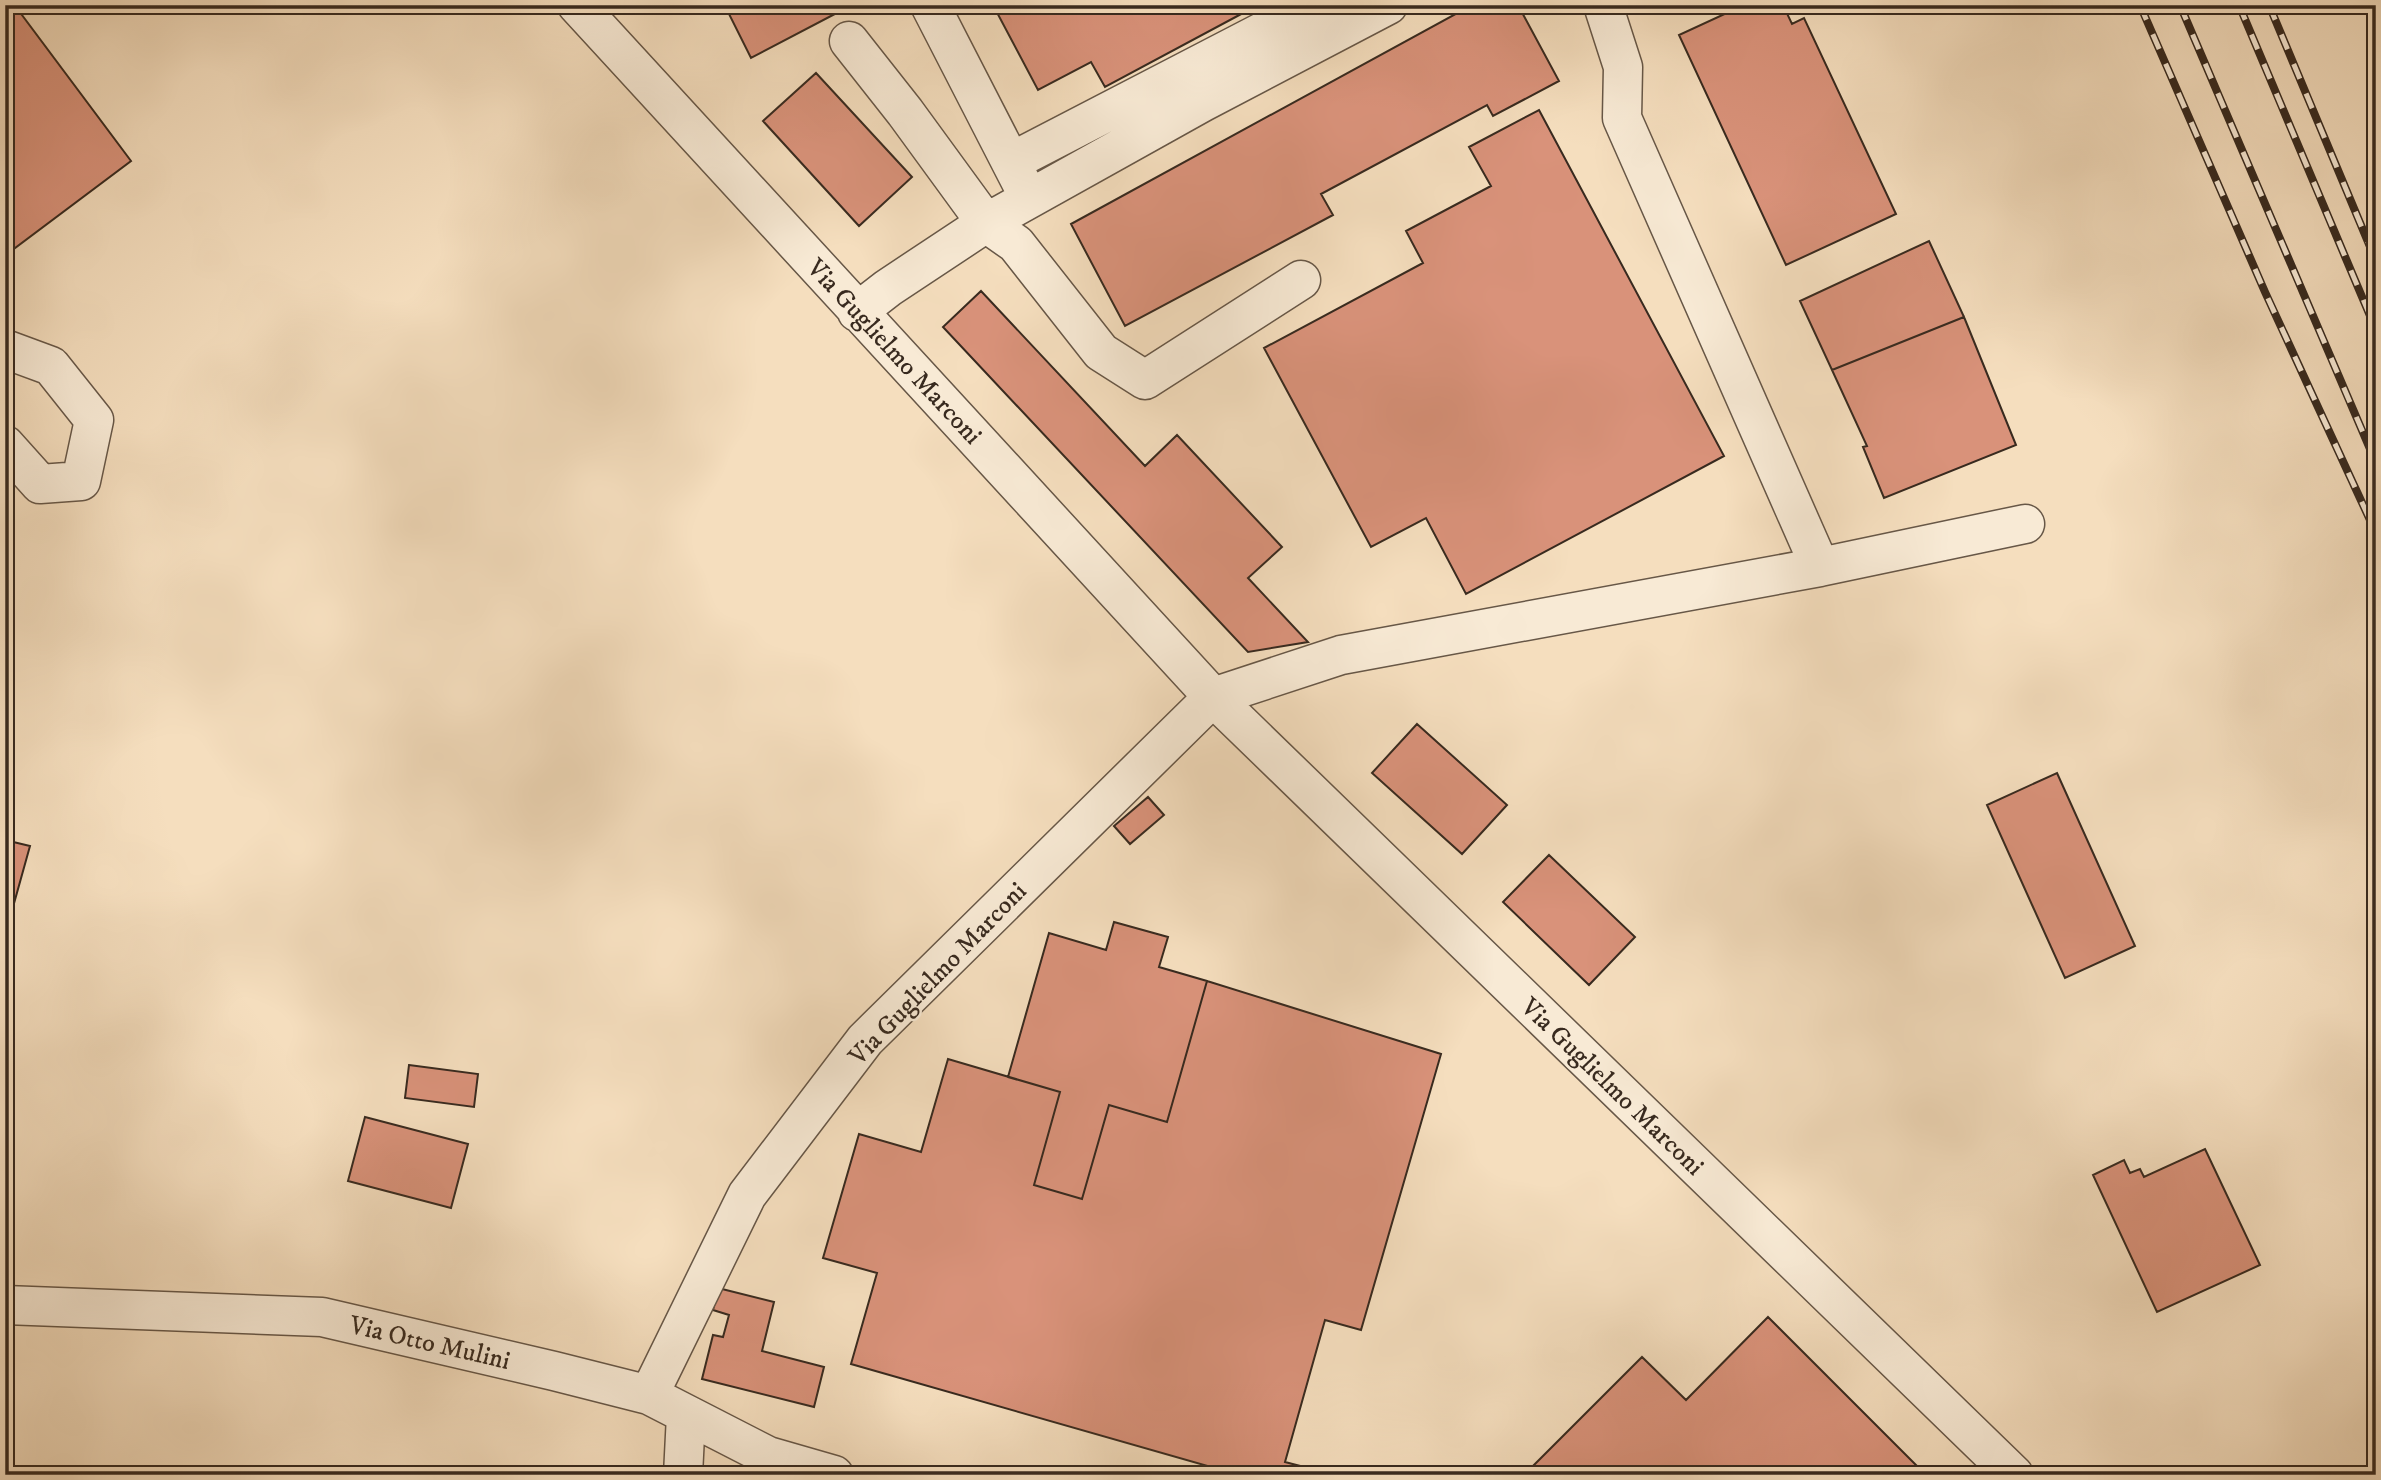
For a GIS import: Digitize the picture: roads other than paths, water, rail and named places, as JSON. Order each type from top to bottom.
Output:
[{"type":"street","name":"Via Guglielmo Marconi","points":[[577,5],[1213,697],[2014,1475]]},
{"type":"street","points":[[930,5],[1029,198]]},
{"type":"street","points":[[1011,162],[1314,5]]},
{"type":"street","points":[[858,312],[888,288],[1029,198],[1203,102],[1388,5]]},
{"type":"street","points":[[1603,5],[1623,67],[1622,118],[1820,567]]},
{"type":"street","points":[[849,41],[986,223],[1016,244],[1101,352],[1145,380],[1301,280]]},
{"type":"street","points":[[5,349],[51,366],[94,419],[81,481],[40,484],[5,445]]},
{"type":"street","points":[[1213,697],[1341,655],[1820,567],[2025,524]]},
{"type":"street","name":"Via Guglielmo Marconi","points":[[649,1395],[747,1195],[865,1040],[1213,697]]},
{"type":"street","name":"Via Otto Mulini","points":[[5,1305],[322,1317],[649,1395],[768,1456],[834,1475]]},
{"type":"street","points":[[683,1475],[686,1415]]},
{"type":"railway","points":[[2140,5],[2265,292],[2376,533]]},
{"type":"railway","points":[[2180,5],[2376,463]]},
{"type":"railway","points":[[2239,5],[2376,330]]},
{"type":"railway","points":[[2269,5],[2376,261]]}]
